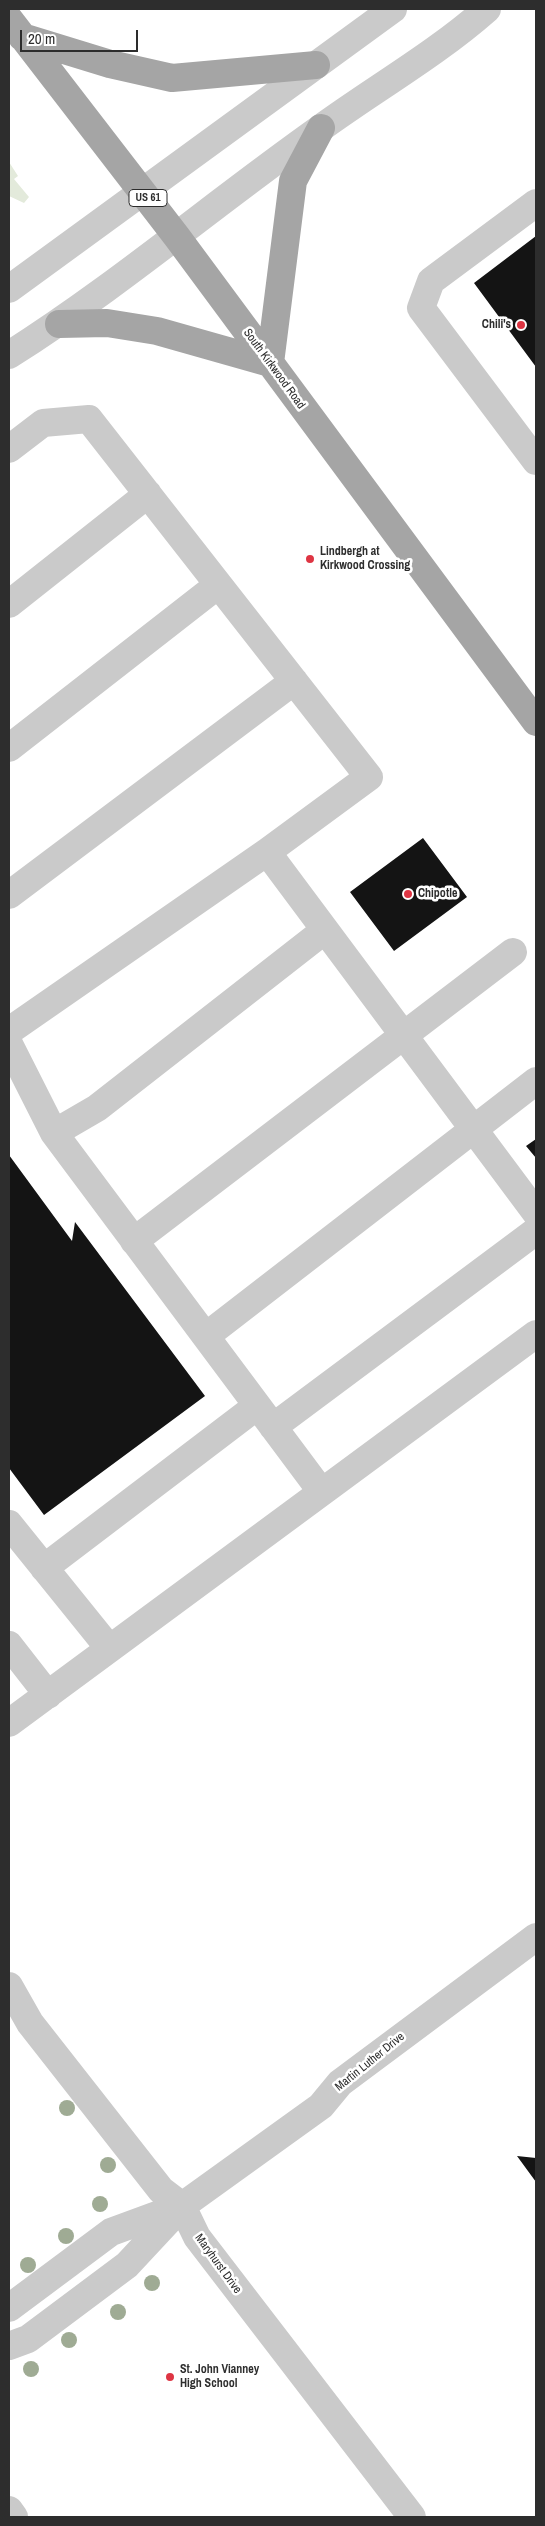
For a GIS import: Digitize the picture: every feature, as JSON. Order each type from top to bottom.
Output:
[{"type":"main road","points":[[15,28],[110,64],[172,78],[316,65]]},
{"type":"main road","name":"South Kirkwood Road","points":[[15,28],[177,237],[536,722]]},
{"type":"main road","points":[[58,324],[107,323],[157,331],[270,363],[293,181],[321,128]]},
{"type":"street","points":[[9,289],[393,9]]},
{"type":"street","points":[[9,355],[58,324],[321,128],[461,32],[487,9]]},
{"type":"street","points":[[536,203],[431,281],[421,308],[536,461]]},
{"type":"street","points":[[9,449],[43,423],[89,419],[369,778],[267,852],[9,1031]]},
{"type":"street","points":[[9,604],[148,494]]},
{"type":"street","points":[[9,748],[218,585]]},
{"type":"street","points":[[9,895],[294,681]]},
{"type":"street","points":[[267,852],[536,1213]]},
{"type":"street","points":[[54,1133],[97,1108],[325,930]]},
{"type":"street","points":[[134,1241],[513,952]]},
{"type":"street","points":[[9,1044],[54,1133],[321,1491]]},
{"type":"street","points":[[206,1336],[536,1080]]},
{"type":"street","points":[[273,1427],[536,1232]]},
{"type":"street","points":[[9,1723],[536,1334]]},
{"type":"street","points":[[44,1568],[257,1406]]},
{"type":"street","points":[[9,1524],[109,1648]]},
{"type":"street","points":[[9,1645],[48,1694]]},
{"type":"street","name":"Martin Luther Drive","points":[[9,2346],[28,2339],[127,2265],[182,2206],[321,2106],[340,2083],[536,1937]]},
{"type":"street","name":"Maryhurst Drive","points":[[9,1986],[30,2023],[161,2190],[182,2206],[197,2237],[412,2517]]},
{"type":"street","name":"Martin Luther Drive","points":[[9,2308],[111,2232],[182,2206]]},
{"type":"street","points":[[9,2510],[14,2517]]},
{"type":"green space","points":[[9,162],[18,176],[14,179],[29,197],[24,203],[9,196]]},
{"type":"building","name":"Chili's","points":[[536,236],[536,367],[474,283]]},
{"type":"building","name":"Chipotle","points":[[423,838],[467,897],[394,951],[350,892]]},
{"type":"building","points":[[536,1139],[536,1158],[526,1146]]},
{"type":"building","points":[[9,1155],[72,1241],[75,1222],[205,1396],[44,1515],[9,1468]]},
{"type":"building","points":[[517,2156],[536,2158],[536,2182]]},
{"type":"place","name":"Chili's","points":[[521,325]]},
{"type":"place","name":"Lindbergh at Kirkwood Crossing","points":[[310,559]]},
{"type":"place","name":"Chipotle","points":[[408,894]]},
{"type":"place","name":"St. John Vianney High School","points":[[170,2377]]}]
